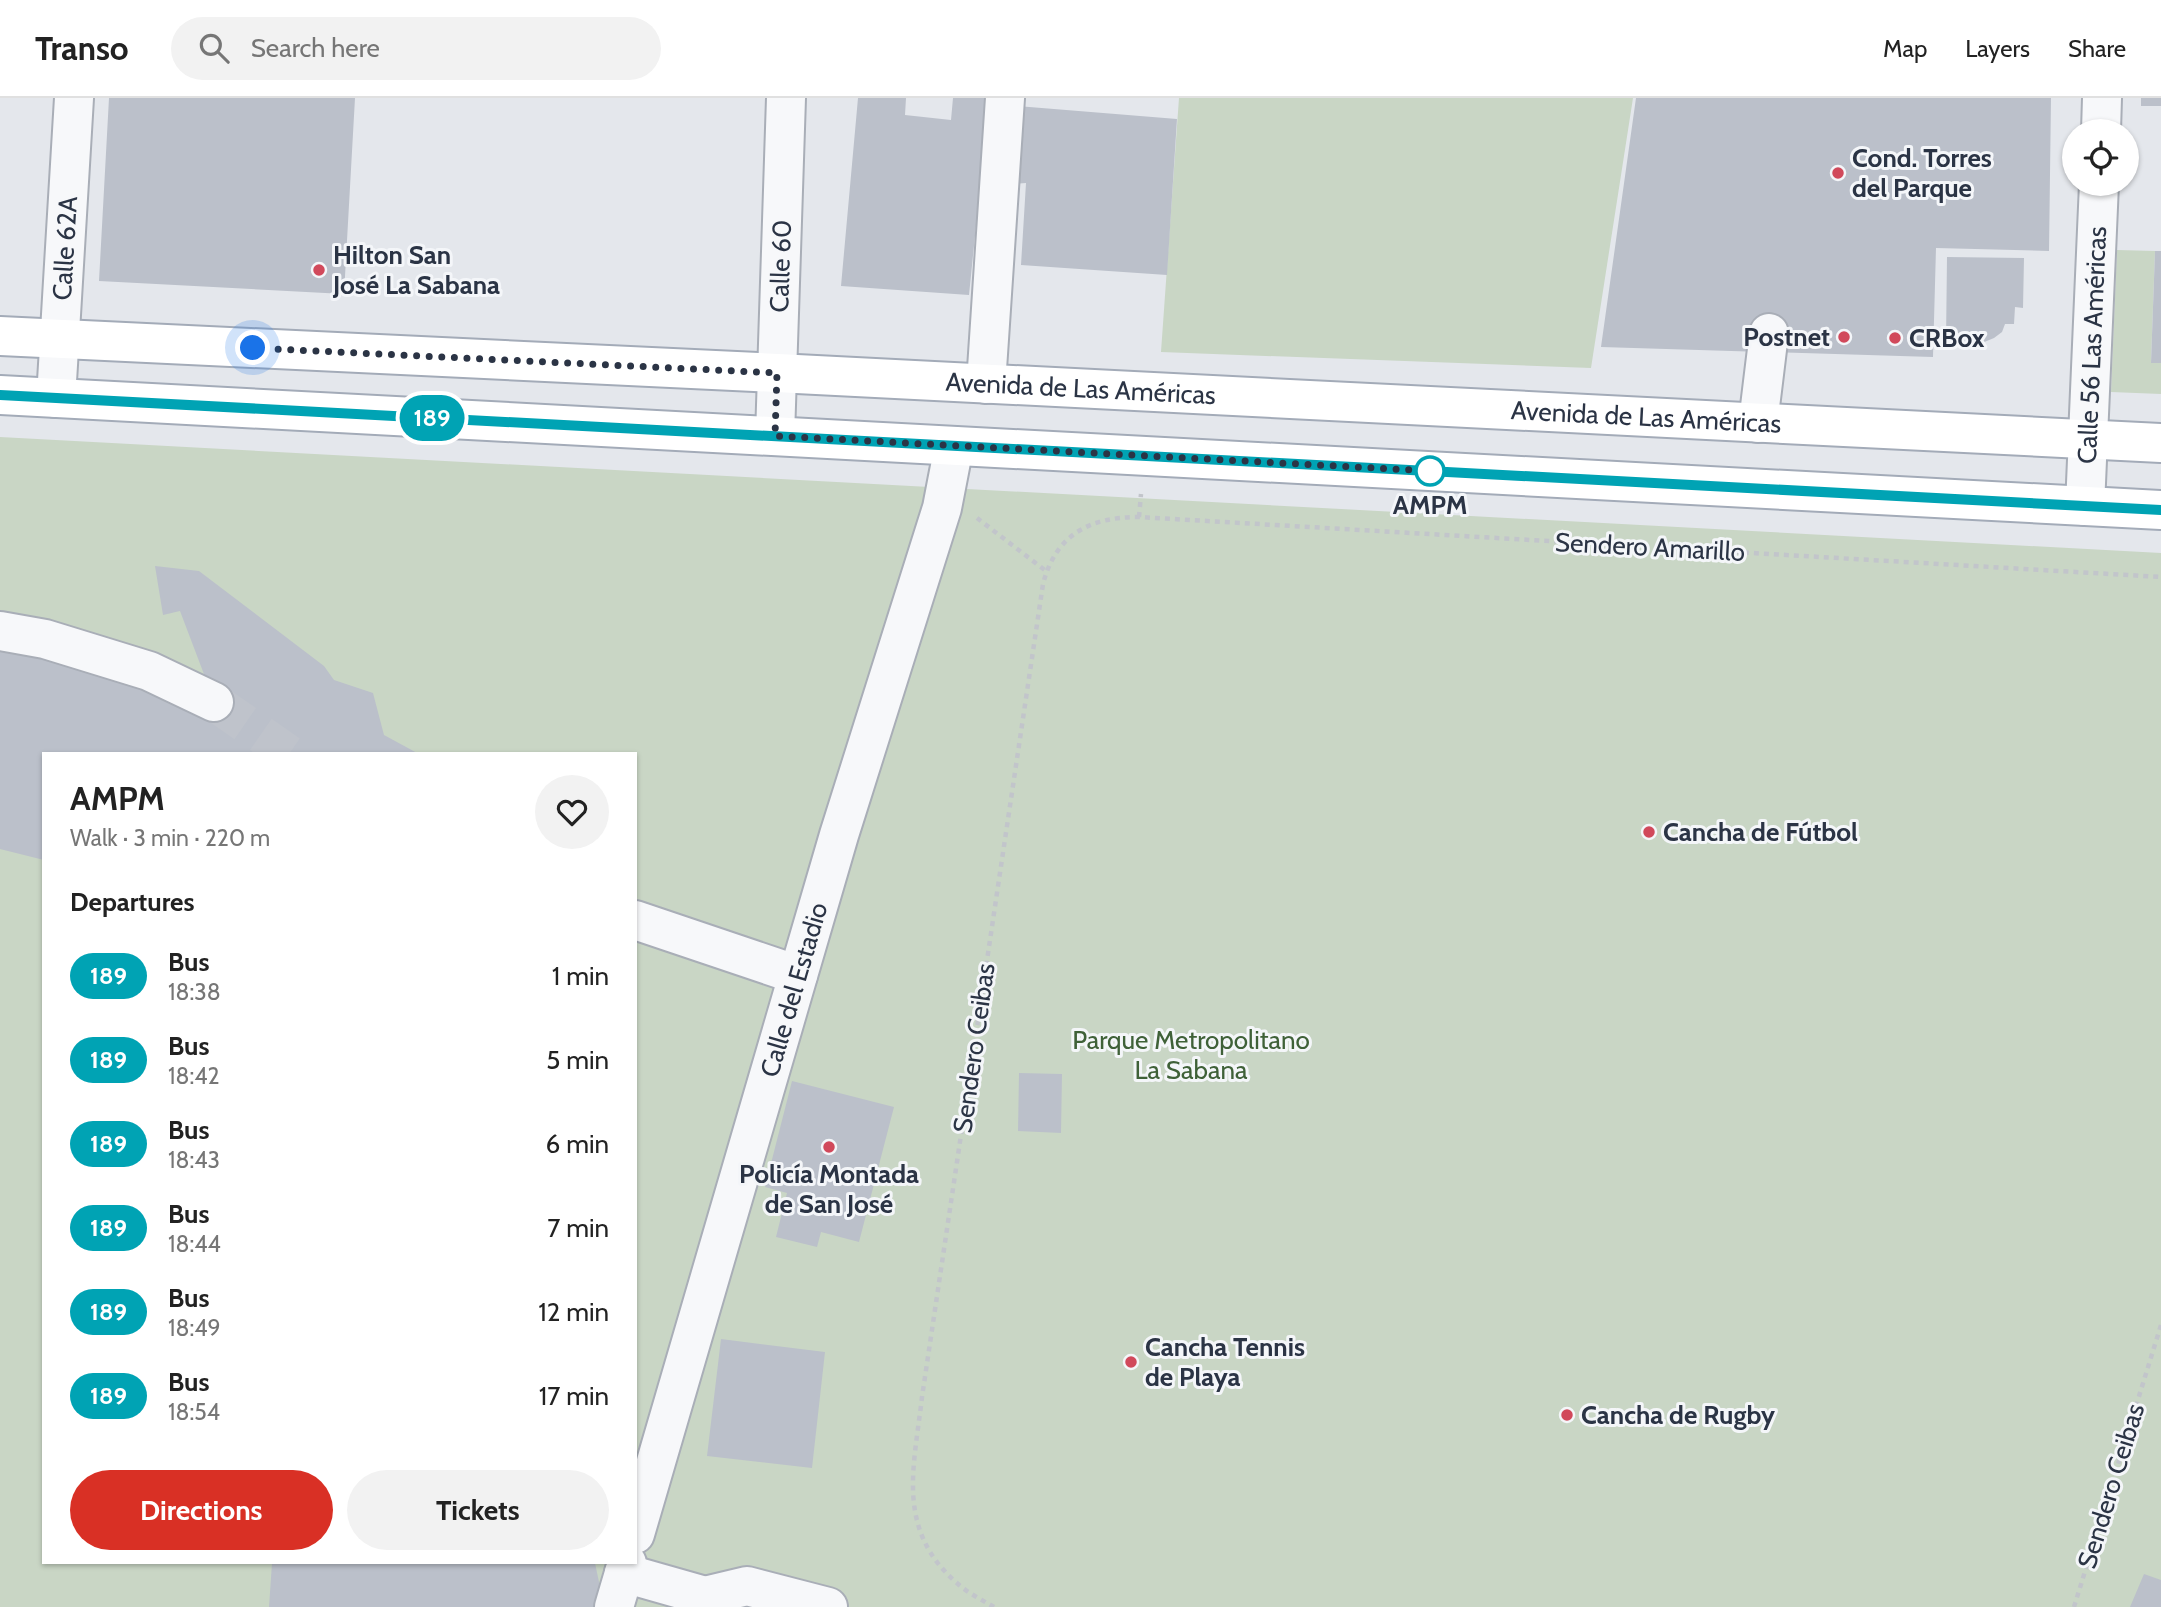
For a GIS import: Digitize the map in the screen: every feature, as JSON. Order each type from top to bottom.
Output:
[{"type":"main road","name":"Avenida de Las Américas","points":[[0,336],[2161,443]]},
{"type":"main road","points":[[0,395],[2161,510]]},
{"type":"street","name":"Calle 62A","points":[[56,398],[74,98]]},
{"type":"street","name":"Calle 60","points":[[775,436],[786,98]]},
{"type":"street","points":[[986,384],[1005,98]]},
{"type":"street","points":[[2101,119],[2102,98]]},
{"type":"street","name":"Calle 56 Las Américas","points":[[2085,506],[2090,440],[2099,196]]},
{"type":"street","points":[[1758,423],[1769,333]]},
{"type":"street","name":"Calle del Estadio","points":[[637,1527],[839,835],[945,495],[954,446]]},
{"type":"street","points":[[0,631],[45,639],[149,671],[214,702]]},
{"type":"street","points":[[637,920],[798,975]]},
{"type":"street","points":[[621,1581],[712,1602],[747,1586],[828,1607]]},
{"type":"path","points":[[1139,517],[1141,492]]},
{"type":"path","points":[[945,495],[1046,571]]},
{"type":"path","name":"Sendero Ceibas","points":[[995,1607],[959,1586],[937,1563],[921,1537],[913,1508],[913,1482],[926,1369],[1046,571],[1054,555],[1069,537],[1091,524],[1114,517],[1139,517]]},
{"type":"path","name":"Sendero Amarillo","points":[[1139,517],[2161,577]]},
{"type":"path","name":"Sendero Ceibas","points":[[2074,1607],[2161,1325]]},
{"type":"green space","points":[[1179,98],[1633,98],[1591,368],[1161,352]]},
{"type":"green space","points":[[2117,250],[2155,251],[2151,362],[2161,363],[2161,394],[2111,392]]},
{"type":"green space","name":"Parque Metropolitano La Sabana","points":[[0,437],[2161,553],[2161,1607],[0,1607]]},
{"type":"building","points":[[109,98],[355,98],[344,294],[99,281]]},
{"type":"building","points":[[858,98],[906,98],[905,115],[951,120],[953,98],[989,98],[969,295],[841,286]]},
{"type":"building","name":"Cond. Torres del Parque","points":[[1636,98],[2051,98],[2049,251],[1936,248],[1933,357],[1601,347]]},
{"type":"building","points":[[2141,98],[2161,98],[2161,106],[2141,106]]},
{"type":"building","points":[[1017,106],[1177,119],[1167,275],[1021,265],[1026,183],[1014,184]]},
{"type":"building","points":[[2155,251],[2161,251],[2161,363],[2151,363]]},
{"type":"building","points":[[1947,257],[2024,258],[2023,308],[2015,307],[2014,324],[2005,324],[2002,332],[1982,343],[1946,342]]},
{"type":"building","points":[[155,566],[199,571],[324,666],[334,680],[373,693],[384,735],[415,752],[42,752],[42,860],[0,849],[0,641],[177,694],[221,719],[180,611],[163,615]]},
{"type":"building","points":[[1019,1073],[1062,1074],[1061,1133],[1018,1131]]},
{"type":"building","name":"Policía Montada de San José","points":[[792,1081],[894,1107],[859,1242],[821,1232],[817,1247],[776,1237],[787,1193],[765,1187]]},
{"type":"building","points":[[721,1339],[825,1352],[812,1468],[707,1456]]},
{"type":"building","points":[[272,1564],[595,1564],[603,1601],[598,1607],[269,1607]]},
{"type":"building","points":[[2144,1574],[2161,1580],[2161,1607],[2130,1607]]},
{"type":"tunnel","points":[[214,702],[286,752]]},
{"type":"bus line","name":"189","points":[[0,395],[2161,510]]},
{"type":"place","name":"Cond. Torres del Parque","points":[[1838,173]]},
{"type":"place","name":"Hilton San José La Sabana","points":[[319,270]]},
{"type":"place","name":"Postnet","points":[[1844,337]]},
{"type":"place","name":"CRBox","points":[[1895,338]]},
{"type":"place","name":"AMPM","points":[[1430,471]]},
{"type":"place","name":"Cancha de Fútbol","points":[[1649,832]]},
{"type":"place","name":"Policía Montada de San José","points":[[829,1147]]},
{"type":"place","name":"Cancha Tennis de Playa","points":[[1131,1362]]},
{"type":"place","name":"Cancha de Rugby","points":[[1567,1415]]},
{"type":"route","points":[[253,348],[777,373],[775,436],[1430,471]]}]
